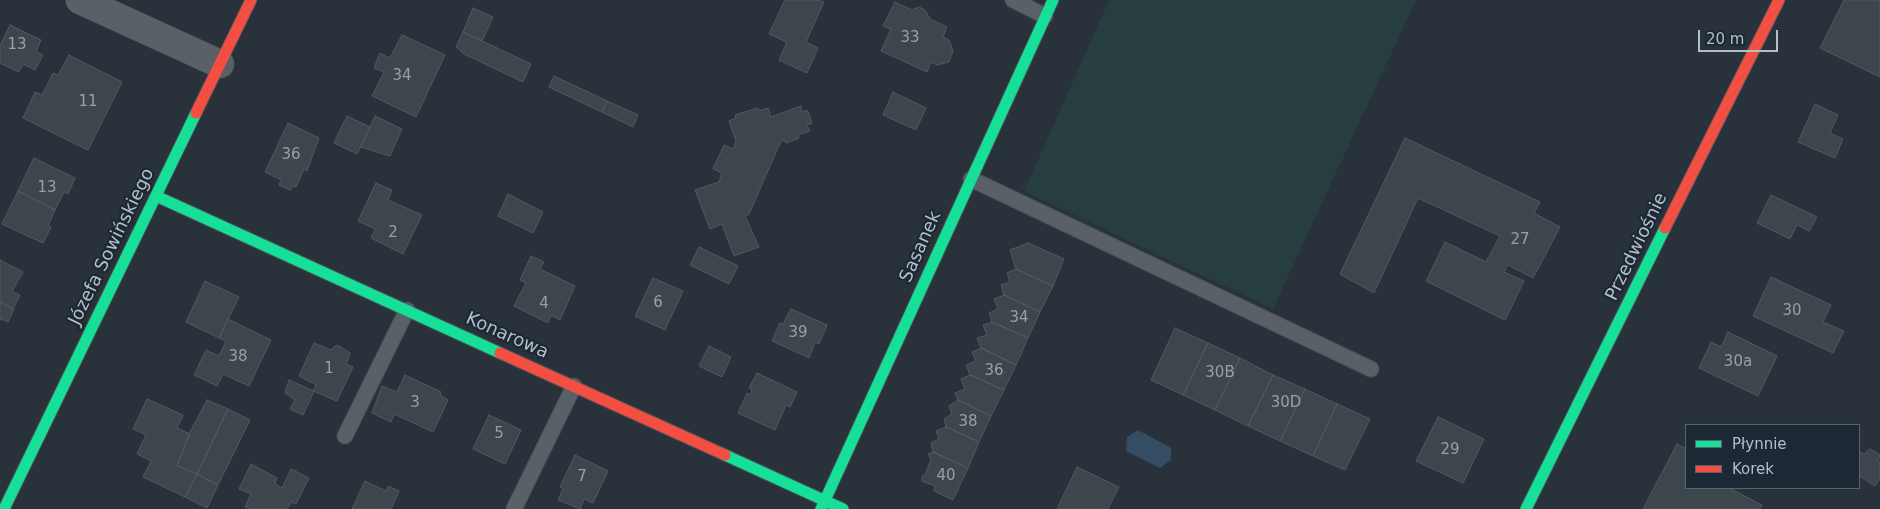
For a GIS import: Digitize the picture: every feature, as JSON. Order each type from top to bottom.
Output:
[{"type":"street","points":[[80,0],[220,64]]},
{"type":"street","name":"Józefa Sowińskiego","points":[[4,509],[251,0]]},
{"type":"street","name":"Sasanek","points":[[823,505],[1053,0]]},
{"type":"street","name":"Przedwiośnie","points":[[1526,509],[1779,0]]},
{"type":"street","name":"Konarowa","points":[[156,196],[574,386],[823,505],[843,509]]},
{"type":"lane","points":[[1012,0],[1046,16]]},
{"type":"lane","points":[[971,179],[1371,369]]},
{"type":"lane","points":[[345,436],[408,310]]},
{"type":"lane","points":[[514,509],[574,386]]},
{"type":"green space","points":[[1109,0],[1416,0],[1273,309],[1024,191]]},
{"type":"water","points":[[1138,430],[1171,448],[1171,460],[1160,468],[1126,451],[1127,437]]},
{"type":"building","points":[[785,0],[819,0],[824,2],[806,42],[818,48],[807,73],[779,60],[787,42],[769,34]]},
{"type":"building","points":[[1844,0],[1880,0],[1880,77],[1820,48]]},
{"type":"building","points":[[895,2],[912,10],[919,7],[925,10],[930,19],[947,27],[943,37],[949,40],[953,51],[949,62],[937,65],[931,62],[927,72],[881,51],[891,29],[883,26]]},
{"type":"building","points":[[473,8],[493,17],[482,41],[463,32]]},
{"type":"building","points":[[10,25],[41,40],[36,52],[43,55],[35,70],[23,64],[19,72],[0,63],[0,46]]},
{"type":"building","points":[[463,32],[531,64],[523,82],[464,54],[456,47]]},
{"type":"building","points":[[402,35],[445,55],[416,117],[372,96],[384,72],[374,68],[380,53],[390,58]]},
{"type":"building","points":[[69,55],[122,82],[88,150],[23,118],[35,92],[42,95],[53,73],[58,75]]},
{"type":"building","points":[[554,76],[607,101],[602,112],[549,87]]},
{"type":"building","points":[[893,92],[926,108],[916,130],[883,115]]},
{"type":"building","points":[[607,101],[638,115],[633,127],[602,112]]},
{"type":"building","points":[[1815,104],[1838,115],[1830,133],[1843,139],[1835,158],[1798,142]]},
{"type":"building","points":[[801,106],[802,112],[807,110],[810,116],[812,123],[807,125],[810,131],[798,135],[799,138],[786,143],[785,140],[781,141],[749,214],[745,216],[759,247],[734,256],[722,224],[710,229],[695,190],[719,182],[722,173],[713,169],[724,145],[733,149],[736,141],[729,121],[736,118],[735,115],[758,108],[759,111],[768,108],[771,117]]},
{"type":"building","points":[[347,116],[370,127],[357,154],[334,143]]},
{"type":"building","points":[[375,116],[402,129],[390,156],[361,147]]},
{"type":"building","points":[[288,123],[319,138],[307,171],[304,169],[296,187],[293,186],[290,190],[279,185],[281,180],[265,172]]},
{"type":"building","points":[[1405,138],[1540,202],[1534,213],[1560,227],[1533,278],[1508,265],[1504,272],[1524,281],[1505,320],[1426,281],[1445,242],[1486,262],[1500,236],[1418,198],[1374,293],[1340,274]]},
{"type":"building","points":[[34,158],[75,178],[68,194],[64,192],[55,210],[18,191]]},
{"type":"building","points":[[376,183],[392,190],[388,200],[422,215],[403,254],[371,238],[375,229],[358,221]]},
{"type":"building","points":[[18,191],[55,210],[48,226],[51,227],[43,243],[2,224]]},
{"type":"building","points":[[508,194],[543,212],[533,233],[498,216]]},
{"type":"building","points":[[1771,195],[1817,217],[1809,231],[1797,225],[1790,239],[1757,223]]},
{"type":"building","points":[[1028,243],[1064,259],[1053,286],[1016,269],[1010,250]]},
{"type":"building","points":[[699,247],[738,266],[729,284],[690,265]]},
{"type":"building","points":[[531,256],[544,262],[540,269],[575,286],[560,320],[551,315],[548,323],[514,306],[526,283],[520,280]]},
{"type":"building","points":[[0,260],[23,272],[12,291],[20,295],[13,309],[0,302]]},
{"type":"building","points":[[1016,269],[1053,286],[1040,312],[1004,295],[1001,285],[1010,282],[1007,273]]},
{"type":"building","points":[[1771,277],[1831,305],[1823,322],[1844,331],[1833,353],[1753,316]]},
{"type":"building","points":[[653,278],[683,291],[665,330],[635,316]]},
{"type":"building","points":[[205,281],[239,297],[219,338],[186,322]]},
{"type":"building","points":[[1004,295],[1040,312],[1028,338],[992,322],[989,313],[998,309],[994,299]]},
{"type":"building","points":[[0,302],[14,309],[8,322],[1,319],[0,321]]},
{"type":"building","points":[[791,309],[827,325],[819,344],[815,342],[809,358],[772,341],[780,323],[783,324]]},
{"type":"building","points":[[228,319],[271,340],[249,386],[223,374],[217,386],[194,375],[206,350],[219,356],[226,341],[219,338]]},
{"type":"building","points":[[992,322],[1028,338],[1016,365],[981,348],[977,338],[987,335],[983,325]]},
{"type":"building","points":[[1175,328],[1208,343],[1183,395],[1151,380]]},
{"type":"building","points":[[1728,332],[1777,356],[1758,396],[1699,368],[1711,342],[1721,347]]},
{"type":"building","points":[[314,343],[331,350],[335,346],[339,346],[350,353],[346,364],[353,367],[337,401],[313,391],[316,385],[299,376]]},
{"type":"building","points":[[1208,343],[1240,358],[1215,410],[1183,395]]},
{"type":"building","points":[[709,346],[731,357],[722,377],[699,366]]},
{"type":"building","points":[[981,348],[1016,365],[1004,390],[970,375],[966,365],[976,361],[972,352]]},
{"type":"building","points":[[1240,358],[1273,375],[1248,426],[1215,410]]},
{"type":"building","points":[[757,373],[797,392],[790,407],[786,405],[775,430],[738,413],[747,393],[750,395],[752,389],[749,388]]},
{"type":"building","points":[[405,375],[441,392],[440,395],[448,400],[433,432],[394,414],[391,422],[372,413],[382,386],[397,392]]},
{"type":"building","points":[[970,375],[1004,390],[991,416],[958,400],[955,393],[965,389],[961,379]]},
{"type":"building","points":[[1273,375],[1305,389],[1280,441],[1248,426]]},
{"type":"building","points":[[289,380],[314,391],[303,415],[290,409],[295,400],[285,393]]},
{"type":"building","points":[[1305,389],[1337,404],[1313,456],[1280,441]]},
{"type":"building","points":[[147,399],[183,415],[177,428],[190,434],[177,466],[197,474],[185,497],[143,477],[151,461],[137,454],[146,435],[133,429]]},
{"type":"building","points":[[207,400],[228,409],[197,474],[177,466],[189,434]]},
{"type":"building","points":[[958,400],[991,416],[979,442],[946,427],[944,419],[952,414],[949,406]]},
{"type":"building","points":[[1337,404],[1370,419],[1345,470],[1313,456]]},
{"type":"building","points":[[228,409],[250,420],[218,485],[197,474]]},
{"type":"building","points":[[489,415],[521,430],[505,464],[473,449]]},
{"type":"building","points":[[1438,417],[1484,439],[1463,483],[1416,461]]},
{"type":"building","points":[[946,427],[979,442],[968,468],[933,452],[931,443],[939,439],[936,431]]},
{"type":"building","points":[[1677,444],[1685,448],[1685,489],[1731,489],[1762,505],[1760,509],[1643,509]]},
{"type":"building","points":[[1870,449],[1880,455],[1878,462],[1880,464],[1880,478],[1875,486],[1860,477],[1860,452],[1864,454]]},
{"type":"building","points":[[933,452],[968,468],[953,500],[934,491],[935,486],[922,481],[922,477],[926,473],[931,459],[928,454]]},
{"type":"building","points":[[575,455],[608,471],[593,503],[584,499],[580,509],[558,500],[563,489],[560,487]]},
{"type":"building","points":[[251,464],[277,478],[275,484],[282,488],[291,469],[309,478],[296,504],[291,502],[287,509],[250,509],[245,507],[251,494],[239,489]]},
{"type":"building","points":[[1077,467],[1119,487],[1108,509],[1057,509]]},
{"type":"building","points":[[197,474],[218,485],[207,508],[185,497]]},
{"type":"building","points":[[365,481],[386,491],[388,486],[399,491],[391,509],[352,509]]},
{"type":"traffic: fast","points":[[821,509],[1053,0]]},
{"type":"traffic: fast","points":[[4,509],[196,113]]},
{"type":"traffic: fast","points":[[156,196],[500,353]]},
{"type":"traffic: fast","points":[[1526,509],[1665,228]]},
{"type":"traffic: fast","points":[[725,455],[843,509]]},
{"type":"traffic: jam","points":[[196,113],[251,0]]},
{"type":"traffic: jam","points":[[1665,228],[1779,0]]},
{"type":"traffic: jam","points":[[500,353],[725,455]]}]
